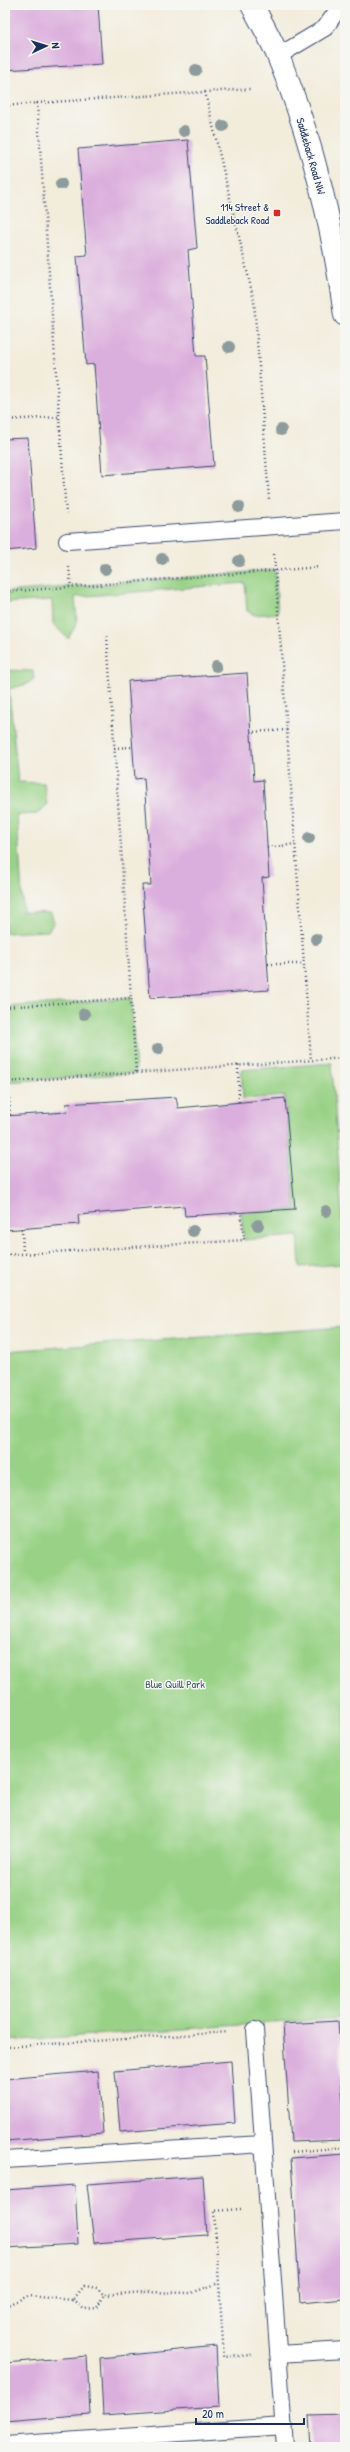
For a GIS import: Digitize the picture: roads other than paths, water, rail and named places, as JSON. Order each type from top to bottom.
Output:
[{"type":"street","name":"Saddleback Road NW","points":[[252,5],[278,56],[305,133],[324,204],[339,269],[345,314]]},
{"type":"lane","points":[[278,56],[325,28],[341,5]]},
{"type":"lane","points":[[67,541],[345,521]]},
{"type":"lane","points":[[255,2030],[285,2447]]},
{"type":"lane","points":[[5,2160],[263,2149]]},
{"type":"lane","points":[[278,2354],[345,2350]]},
{"type":"lane","points":[[5,2446],[284,2426]]},
{"type":"place","name":"114 Street & Saddleback Road","points":[[277,213]]},
{"type":"park label","name":"Blue Quill Park","points":[[175,1684]]}]
